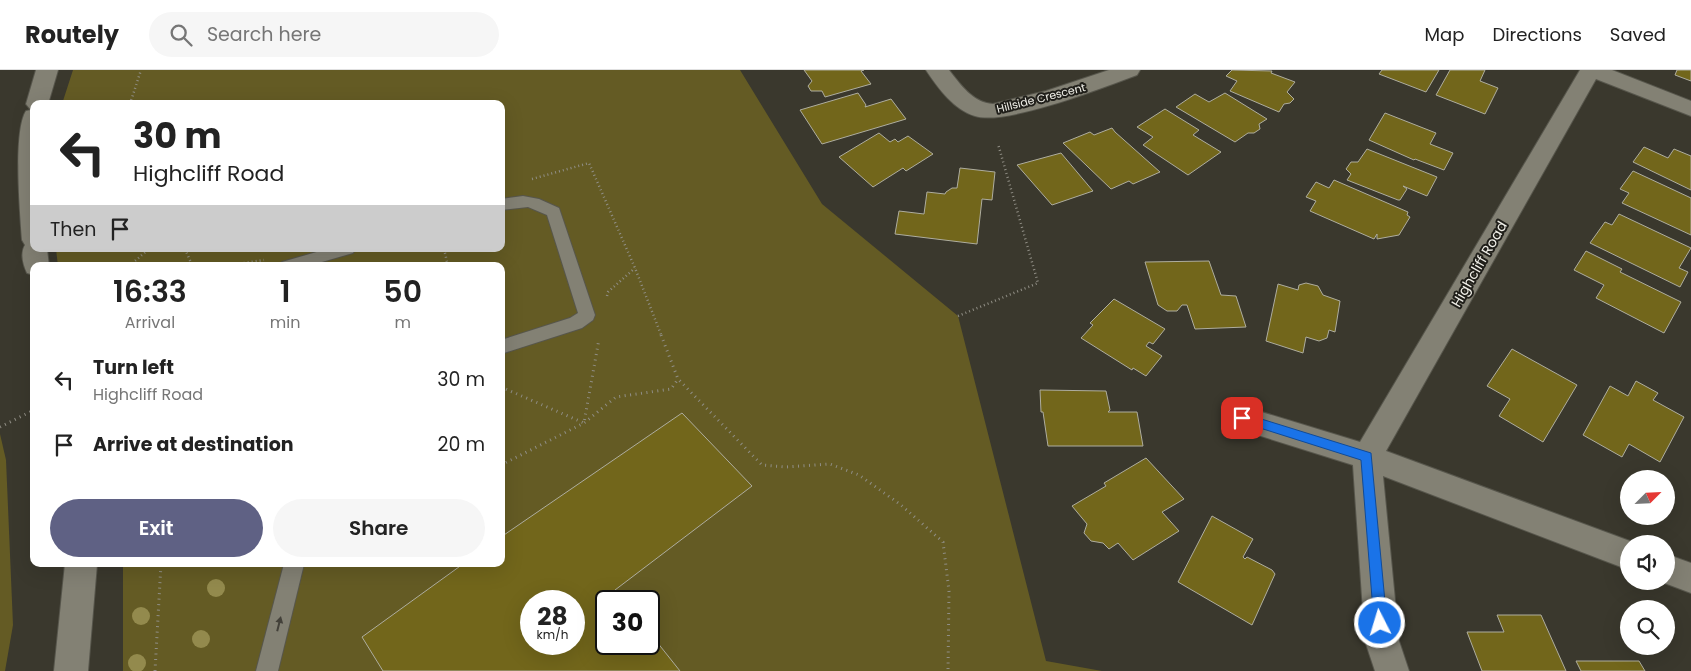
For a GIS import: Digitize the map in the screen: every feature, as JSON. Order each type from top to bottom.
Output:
[{"type":"street","points":[[38,100],[47,70]]},
{"type":"street","name":"Hillside Crescent","points":[[937,70],[965,103],[984,112],[1007,108],[1094,84],[1129,70]]},
{"type":"street","points":[[1591,70],[1691,110]]},
{"type":"street","name":"Highcliff Road","points":[[1367,457],[1591,70]]},
{"type":"street","points":[[1242,418],[1367,457],[1620,552]]},
{"type":"street","points":[[1367,457],[1382,641],[1392,671]]},
{"type":"street","points":[[71,671],[81,567]]},
{"type":"street","points":[[1675,572],[1691,578]]},
{"type":"lane","points":[[505,204],[522,199],[554,212],[587,315],[576,323],[505,346]]},
{"type":"lane","points":[[302,262],[337,252]]},
{"type":"lane","points":[[267,671],[293,567]]},
{"type":"path","points":[[131,100],[140,70]]},
{"type":"path","points":[[958,316],[1038,283],[998,144]]},
{"type":"path","points":[[528,180],[589,163],[634,268],[678,379],[762,465],[830,464],[860,475],[901,504],[943,542],[949,591],[948,671]]},
{"type":"path","points":[[134,262],[145,252]]},
{"type":"path","points":[[607,300],[608,292],[634,268]]},
{"type":"path","points":[[584,423],[601,332]]},
{"type":"path","points":[[505,463],[584,423],[616,397],[671,389],[678,379]]},
{"type":"path","points":[[505,389],[584,423]]},
{"type":"path","points":[[0,427],[30,412]]},
{"type":"path","points":[[156,671],[161,567]]},
{"type":"shaded area","points":[[73,70],[740,70],[822,204],[958,316],[1046,661],[1102,671],[123,671],[123,567],[505,567],[505,262],[58,262],[56,252],[505,252],[505,100],[63,100]]},
{"type":"shaded area","points":[[0,434],[6,460],[13,625],[5,671],[0,671]]},
{"type":"building","points":[[804,70],[864,70],[861,71],[871,84],[825,97],[822,91],[811,91],[808,86],[812,81]]},
{"type":"building","points":[[1232,70],[1272,71],[1271,73],[1295,82],[1287,92],[1294,99],[1290,103],[1284,104],[1279,112],[1230,91],[1237,81],[1226,76]]},
{"type":"building","points":[[1382,70],[1439,70],[1426,92],[1379,74]]},
{"type":"building","points":[[1450,70],[1485,70],[1480,81],[1498,88],[1485,114],[1436,95]]},
{"type":"building","points":[[1677,70],[1691,70],[1691,81],[1675,75]]},
{"type":"building","points":[[858,93],[866,105],[865,107],[891,99],[906,119],[822,144],[800,110]]},
{"type":"building","points":[[1225,93],[1267,119],[1259,124],[1260,129],[1254,133],[1248,133],[1235,142],[1176,107],[1195,94],[1209,102]]},
{"type":"building","points":[[1165,109],[1199,130],[1193,135],[1221,152],[1188,175],[1143,145],[1153,137],[1137,127]]},
{"type":"building","points":[[1385,113],[1436,133],[1430,144],[1453,153],[1444,170],[1414,160],[1369,140]]},
{"type":"building","points":[[1112,128],[1160,172],[1133,184],[1129,181],[1111,189],[1063,143],[1090,132],[1094,135]]},
{"type":"building","points":[[879,133],[890,142],[895,139],[898,142],[908,136],[933,154],[906,171],[903,168],[873,187],[839,157]]},
{"type":"building","points":[[1644,147],[1668,158],[1674,149],[1691,156],[1691,190],[1633,162]]},
{"type":"building","points":[[1367,149],[1437,177],[1427,196],[1403,186],[1407,189],[1400,200],[1398,200],[1347,180],[1351,174],[1346,169],[1351,162],[1358,162]]},
{"type":"building","points":[[1061,153],[1093,191],[1052,205],[1017,165]]},
{"type":"building","points":[[960,168],[995,172],[992,200],[982,199],[977,244],[895,234],[899,211],[924,214],[927,192],[945,194],[952,188],[957,188]]},
{"type":"building","points":[[1633,171],[1691,198],[1691,235],[1622,203],[1629,193],[1620,189]]},
{"type":"building","points":[[1334,180],[1408,212],[1407,215],[1410,217],[1399,235],[1377,239],[1377,234],[1374,239],[1310,211],[1316,201],[1306,197],[1316,182],[1329,188]]},
{"type":"building","points":[[1619,214],[1691,248],[1679,268],[1688,272],[1680,287],[1590,243],[1605,222],[1612,225]]},
{"type":"building","points":[[1586,251],[1622,269],[1620,272],[1681,302],[1664,333],[1596,298],[1604,285],[1574,270]]},
{"type":"building","points":[[1209,261],[1221,295],[1236,296],[1246,327],[1195,329],[1187,305],[1182,305],[1177,311],[1167,311],[1158,305],[1145,262]]},
{"type":"building","points":[[1306,283],[1318,286],[1323,295],[1340,301],[1335,332],[1329,330],[1327,338],[1319,341],[1306,337],[1303,353],[1266,341],[1278,284],[1298,290],[1299,285]]},
{"type":"building","points":[[1114,299],[1165,329],[1153,344],[1149,342],[1146,346],[1162,356],[1146,376],[1133,368],[1132,370],[1081,338],[1093,325],[1090,323]]},
{"type":"building","points":[[1512,349],[1577,385],[1543,442],[1499,416],[1510,399],[1487,386]]},
{"type":"building","points":[[1636,381],[1658,393],[1653,400],[1684,417],[1660,462],[1629,444],[1622,457],[1583,435],[1610,386],[1628,396]]},
{"type":"building","points":[[1040,390],[1106,391],[1110,410],[1108,412],[1137,412],[1143,446],[1048,446],[1043,412],[1041,412]]},
{"type":"building","points":[[682,413],[752,486],[615,590],[595,590],[595,655],[660,655],[660,646],[680,671],[383,671],[362,637],[459,567],[505,567],[505,534]]},
{"type":"building","points":[[1146,458],[1184,499],[1162,512],[1179,531],[1133,560],[1118,543],[1109,549],[1103,543],[1091,541],[1084,533],[1087,524],[1072,506],[1106,486],[1104,483]]},
{"type":"building","points":[[1212,516],[1253,539],[1243,557],[1245,559],[1247,557],[1272,570],[1275,574],[1252,625],[1178,582]]},
{"type":"building","points":[[1497,615],[1541,615],[1566,671],[1482,671],[1467,632],[1504,632]]},
{"type":"building","points":[[1576,661],[1639,661],[1645,671],[1581,671]]},
{"type":"route","points":[[1242,418],[1367,457],[1380,623]]}]
